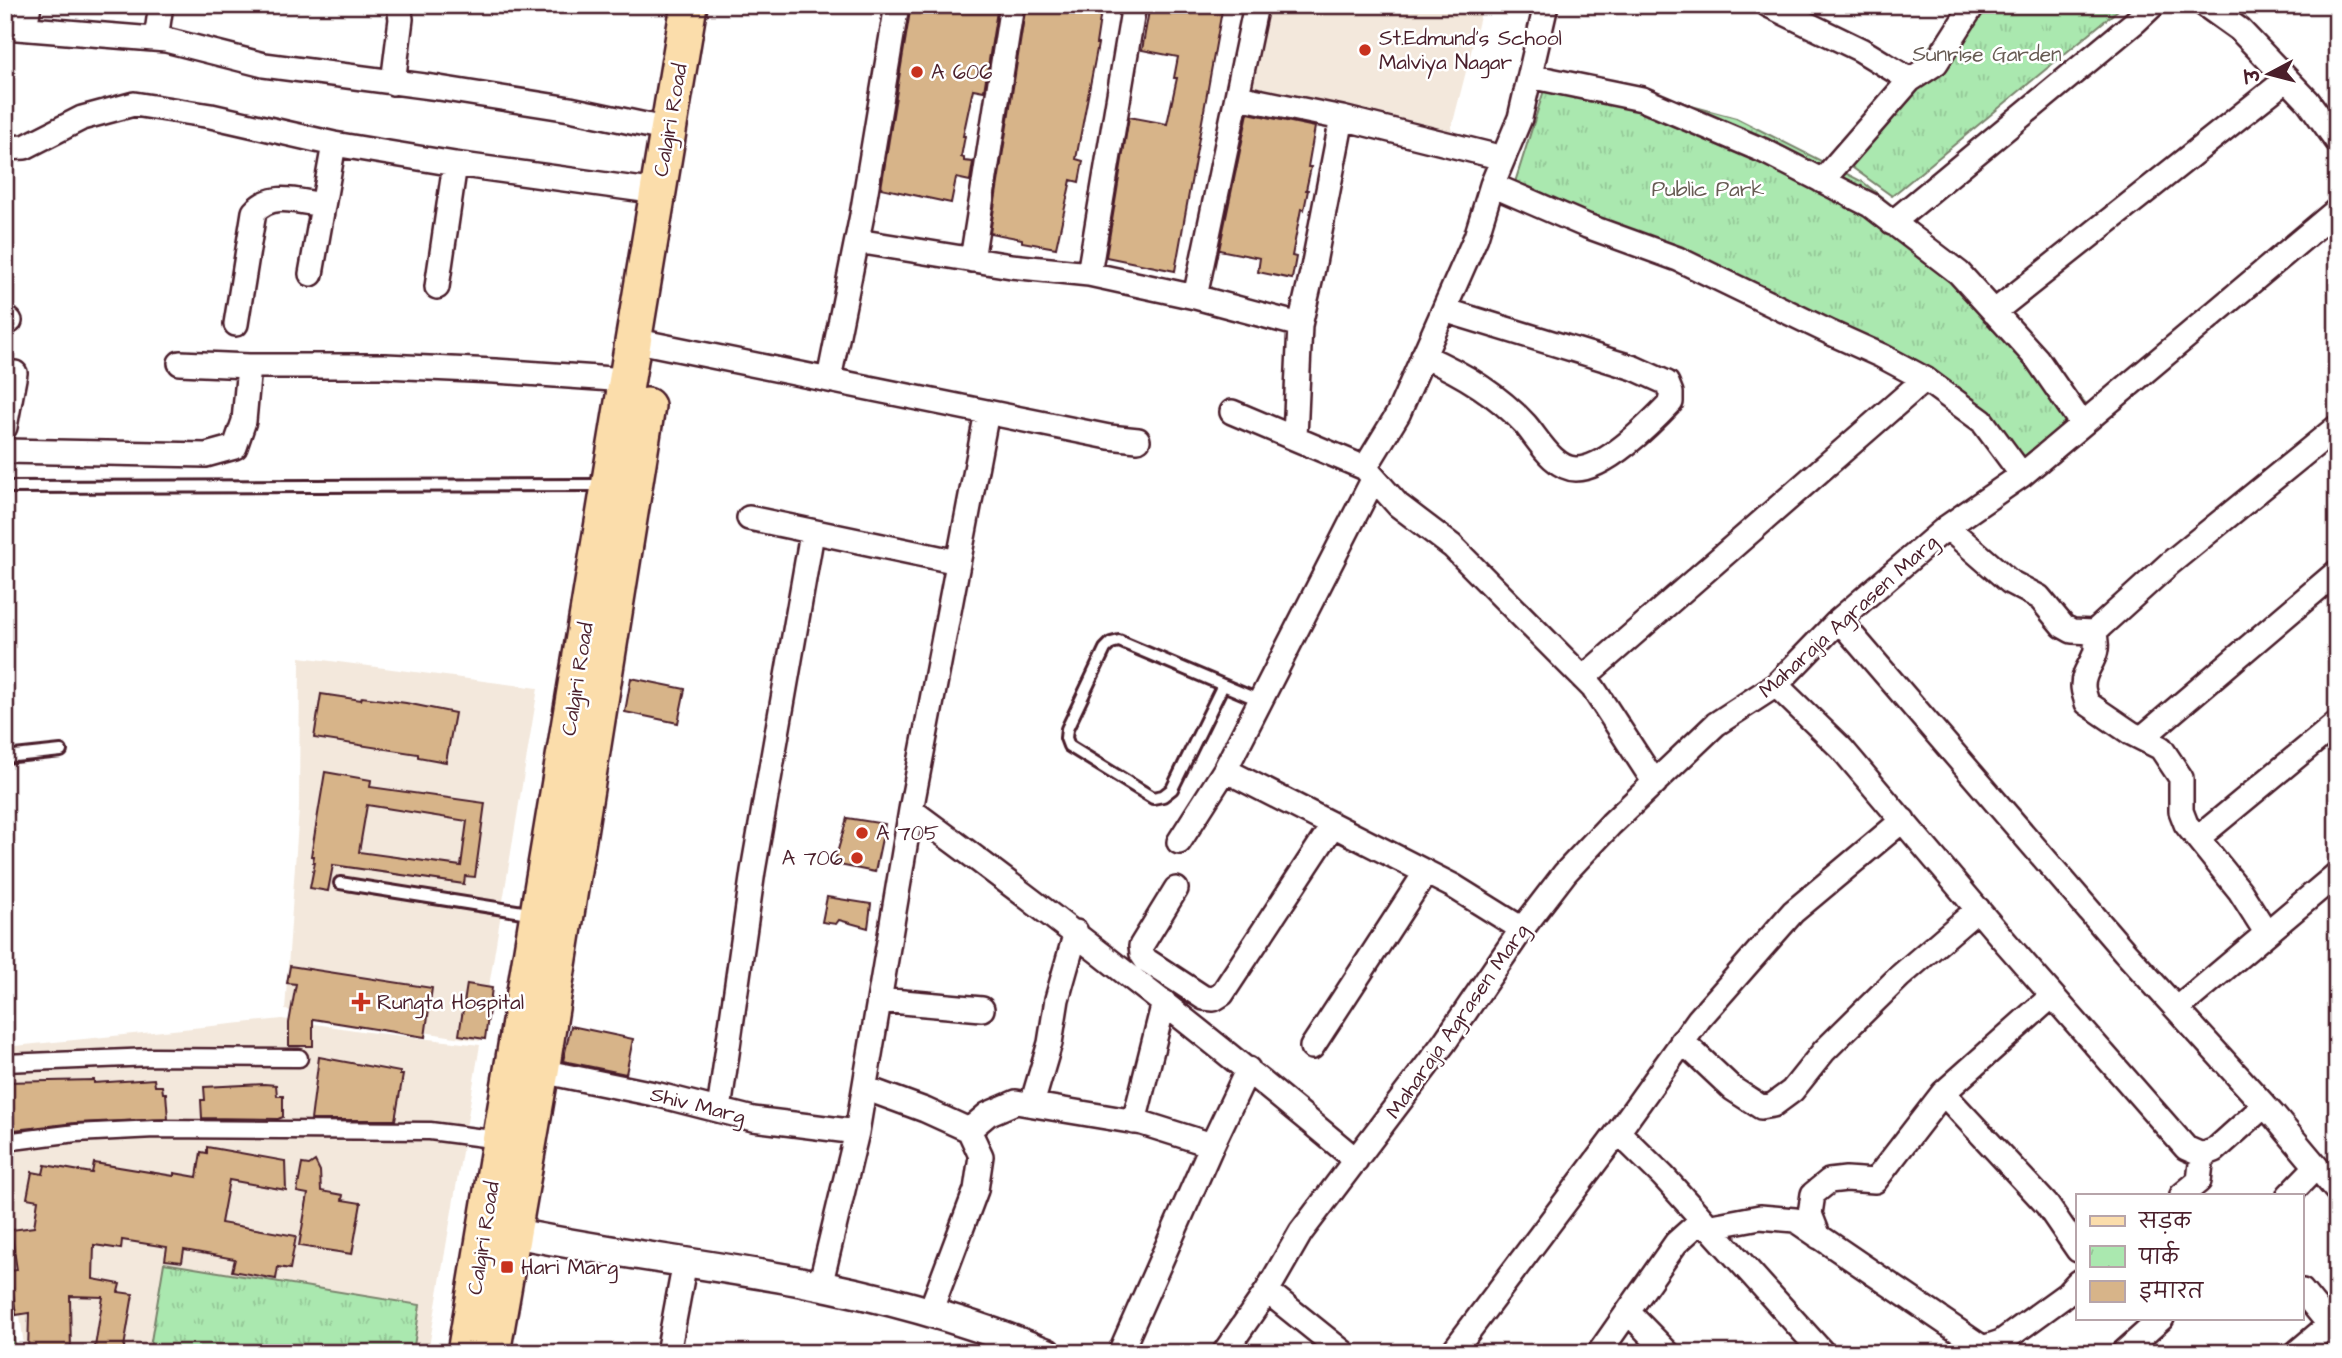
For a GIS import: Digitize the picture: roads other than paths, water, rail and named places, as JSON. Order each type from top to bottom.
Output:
[{"type":"main road","name":"Calgiri Road","points":[[492,1353],[499,1230],[499,1140],[627,380],[645,343],[658,192],[694,6]]},
{"type":"main road","name":"Calgiri Road","points":[[465,1353],[541,1071],[694,6]]},
{"type":"street","points":[[156,39],[161,5]]},
{"type":"street","points":[[393,83],[401,19],[399,5]]},
{"type":"street","points":[[829,379],[857,241],[897,5]]},
{"type":"street","points":[[972,260],[1012,5]]},
{"type":"street","points":[[1089,274],[1134,5]]},
{"type":"street","points":[[1195,297],[1256,5]]},
{"type":"street","points":[[1179,842],[1225,770],[1261,701],[1398,414],[1444,310],[1476,237],[1492,185],[1520,118],[1546,5]]},
{"type":"street","points":[[1768,5],[1861,50],[1910,80]]},
{"type":"street","points":[[1822,181],[1910,80],[1936,63],[1973,5]]},
{"type":"street","points":[[1892,223],[2153,5]]},
{"type":"street","points":[[2205,5],[2240,30],[2308,101],[2337,141]]},
{"type":"street","points":[[20,20],[156,39],[264,65],[570,109],[668,130]]},
{"type":"street","points":[[1530,76],[1642,99],[1763,151],[1870,205],[1959,273],[2037,359],[2082,424]]},
{"type":"street","points":[[1994,312],[2287,79]]},
{"type":"street","points":[[1238,97],[1342,118],[1503,158]]},
{"type":"street","points":[[5,148],[25,147],[82,118],[134,104],[211,116],[334,144],[658,192]]},
{"type":"street","points":[[1295,437],[1300,325],[1342,118]]},
{"type":"street","points":[[311,274],[334,144]]},
{"type":"street","points":[[437,287],[455,164]]},
{"type":"street","points":[[1492,185],[1587,226],[1678,259],[1925,379],[1982,421],[2022,475]]},
{"type":"street","points":[[236,324],[254,212],[261,204],[275,198],[323,205]]},
{"type":"street","name":"Maharaja Agrasen Marg","points":[[1224,1353],[1267,1292],[1301,1232],[1451,1034],[1522,929],[1564,873],[1611,824],[1716,724],[1776,685],[1839,620],[1947,527],[2022,475],[2337,209]]},
{"type":"street","points":[[857,241],[972,260],[1089,274],[1195,297],[1300,325]]},
{"type":"street","points":[[1423,356],[1455,370],[1478,385],[1522,421],[1559,463],[1576,469],[1601,462],[1671,402],[1667,383],[1634,368],[1444,310]]},
{"type":"street","points":[[645,343],[1110,437],[1138,440]]},
{"type":"street","points":[[180,363],[385,366],[627,380]]},
{"type":"street","points":[[5,452],[206,455],[235,447],[244,421],[249,366]]},
{"type":"street","points":[[5,427],[15,373]]},
{"type":"street","points":[[1583,678],[1925,379]]},
{"type":"street","points":[[820,1286],[857,1132],[911,810],[987,412]]},
{"type":"street","points":[[1232,412],[1295,437],[1369,473],[1398,505],[1452,546],[1593,688],[1655,783]]},
{"type":"street","points":[[1947,527],[2010,582],[2039,597],[2063,626],[2072,631],[2094,632],[2169,564],[2337,427]]},
{"type":"street","points":[[749,518],[958,562]]},
{"type":"street","points":[[719,1110],[753,871],[785,702],[812,533]]},
{"type":"street","points":[[2142,738],[2337,572]]},
{"type":"street","points":[[1839,620],[2106,931],[2264,1105],[2337,1191]]},
{"type":"street","points":[[2094,632],[2098,643],[2082,685],[2087,704],[2161,748],[2181,778],[2181,811],[2186,824],[2240,891],[2266,932]]},
{"type":"street","points":[[1776,685],[1842,749],[2052,996],[2186,1148],[2202,1155],[2215,1150],[2264,1105]]},
{"type":"street","points":[[2198,838],[2337,723]]},
{"type":"street","points":[[1225,770],[1453,886],[1522,929]]},
{"type":"street","points":[[911,810],[1076,932],[1248,1069],[1356,1160]]},
{"type":"street","points":[[1452,1353],[1699,1019],[1793,912],[1903,820]]},
{"type":"street","points":[[1176,889],[1141,946],[1142,954],[1146,960],[1205,999],[1214,999],[1222,994],[1333,825]]},
{"type":"street","points":[[1312,1048],[1426,872]]},
{"type":"street","points":[[2177,1009],[2337,874]]},
{"type":"street","points":[[1682,1041],[1733,1089],[1761,1107],[1773,1105],[1792,1091],[1824,1051],[1899,977],[1978,909]]},
{"type":"street","points":[[1032,1104],[1050,1043],[1057,999],[1076,932]]},
{"type":"street","points":[[1819,1237],[1810,1214],[1813,1194],[1829,1181],[1875,1181],[1943,1093],[2052,996]]},
{"type":"street","points":[[880,1000],[982,1009]]},
{"type":"street","points":[[1134,1122],[1164,1002]]},
{"type":"street","points":[[5,1063],[152,1057],[299,1058]]},
{"type":"street","points":[[1120,1353],[1248,1069]]},
{"type":"street","name":"Shiv Marg","points":[[541,1071],[659,1095],[753,1119],[857,1132]]},
{"type":"street","points":[[865,1088],[969,1130],[981,1156],[976,1190],[930,1312]]},
{"type":"street","points":[[1943,1093],[2047,1205],[2076,1247]]},
{"type":"street","points":[[969,1130],[988,1114],[1016,1102],[1134,1122],[1212,1145]]},
{"type":"street","points":[[5,1142],[76,1133],[155,1129],[430,1131],[499,1140]]},
{"type":"street","points":[[1618,1132],[1663,1176],[1823,1353]]},
{"type":"street","points":[[2183,1194],[2199,1181],[2202,1155]]},
{"type":"street","points":[[2290,1194],[2316,1167]]},
{"type":"street","points":[[1599,1353],[1676,1243],[1696,1225],[1707,1227],[1760,1217],[1795,1220],[1984,1350],[2001,1342],[2067,1294],[2076,1284]]},
{"type":"street","points":[[499,1230],[820,1286],[987,1328],[1047,1353]]},
{"type":"street","points":[[668,1353],[685,1262]]},
{"type":"street","points":[[1267,1292],[1343,1353]]},
{"type":"street","points":[[2296,1353],[2333,1329],[2304,1293]]},
{"type":"street","points":[[1628,1312],[1668,1353]]},
{"type":"street","points":[[2123,1353],[2160,1320]]},
{"type":"lane","points":[[5,487],[609,485]]},
{"type":"lane","points":[[1223,685],[1171,789],[1163,796],[1153,798],[1069,746],[1066,738],[1067,729],[1105,649],[1111,643],[1119,641],[1261,701]]},
{"type":"lane","points":[[5,757],[61,751]]},
{"type":"lane","points":[[340,883],[538,914]]},
{"type":"place","name":"St.Edmund’s School Malviya Nagar","points":[[1365,50]]},
{"type":"place","name":"A 606","points":[[917,72]]},
{"type":"place","name":"A 705","points":[[862,833]]},
{"type":"place","name":"A 706","points":[[857,858]]},
{"type":"place","name":"Rungta Hospital","points":[[361,1002]]},
{"type":"place","name":"Hari Marg","points":[[507,1267]]},
{"type":"park label","name":"Sunrise Garden","points":[[1987,54]]},
{"type":"park label","name":"Public Park","points":[[1708,189]]}]
